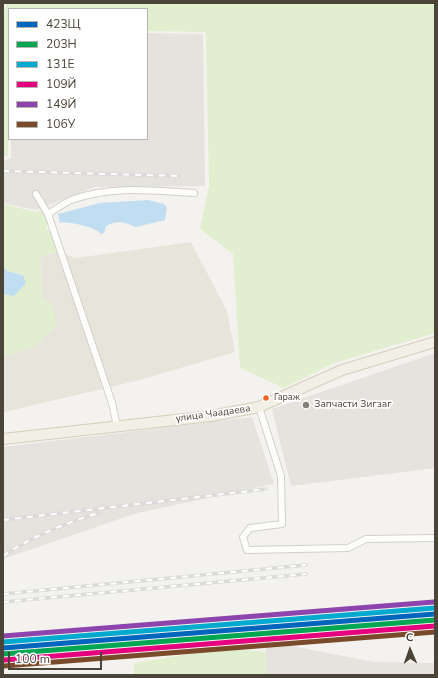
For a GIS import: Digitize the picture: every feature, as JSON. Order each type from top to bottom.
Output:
[{"type":"main road","name":"улица Чаадаева","points":[[3,440],[211,416],[259,408],[342,370],[435,342]]},
{"type":"street","points":[[48,214],[73,199],[97,193],[124,190],[194,193]]},
{"type":"street","points":[[36,194],[48,214],[112,402],[117,426]]},
{"type":"street","points":[[259,408],[282,476],[282,524],[250,528],[243,537],[247,550],[348,548],[366,539],[435,538]]},
{"type":"shaded area","points":[[148,33],[203,34],[205,186],[95,187],[36,210],[3,203],[3,161],[11,158],[11,140],[148,140]]},
{"type":"shaded area","points":[[191,242],[227,311],[235,352],[136,381],[4,412],[3,349],[42,300],[40,257],[58,252],[76,258]]},
{"type":"shaded area","points":[[435,353],[435,468],[291,486],[272,409]]},
{"type":"shaded area","points":[[252,417],[274,484],[137,513],[3,559],[3,447]]},
{"type":"shaded area","points":[[266,641],[374,662],[435,663],[435,675],[266,675]]},
{"type":"green space","points":[[7,3],[435,3],[435,333],[334,363],[284,388],[240,368],[233,254],[200,229],[209,186],[206,32],[148,31],[148,8],[8,8],[8,156],[3,157],[3,15]]},
{"type":"green space","points":[[3,204],[36,212],[43,210],[47,219],[47,230],[52,233],[58,252],[40,257],[42,300],[51,302],[57,325],[35,346],[3,357],[3,294],[14,296],[23,275],[7,271],[3,267]]},
{"type":"green space","points":[[227,648],[266,652],[266,675],[134,675],[134,663]]},
{"type":"water","points":[[148,200],[164,204],[167,207],[165,220],[136,227],[118,222],[106,226],[104,233],[101,234],[94,229],[82,225],[60,223],[58,214],[100,203]]},
{"type":"water","points":[[3,267],[7,271],[23,275],[26,283],[14,296],[3,294]]},
{"type":"railway","points":[[3,171],[179,176]]},
{"type":"railway","points":[[3,520],[266,489]]},
{"type":"railway","points":[[3,556],[26,542],[50,531],[99,513]]},
{"type":"railway","points":[[3,594],[306,565]]},
{"type":"railway","points":[[3,602],[306,574]]},
{"type":"transit line","name":"149Й","points":[[3,636],[434,602]]},
{"type":"transit line","name":"131Е","points":[[3,642],[435,608]]},
{"type":"transit line","name":"423Щ","points":[[3,648],[435,614]]},
{"type":"transit line","name":"203Н","points":[[3,654],[435,620]]},
{"type":"transit line","name":"109Й","points":[[4,660],[435,626]]},
{"type":"transit line","name":"106У","points":[[4,666],[435,632]]},
{"type":"place","name":"Гараж","points":[[266,398]]},
{"type":"place","name":"Запчасти Зигзаг","points":[[306,405]]}]
